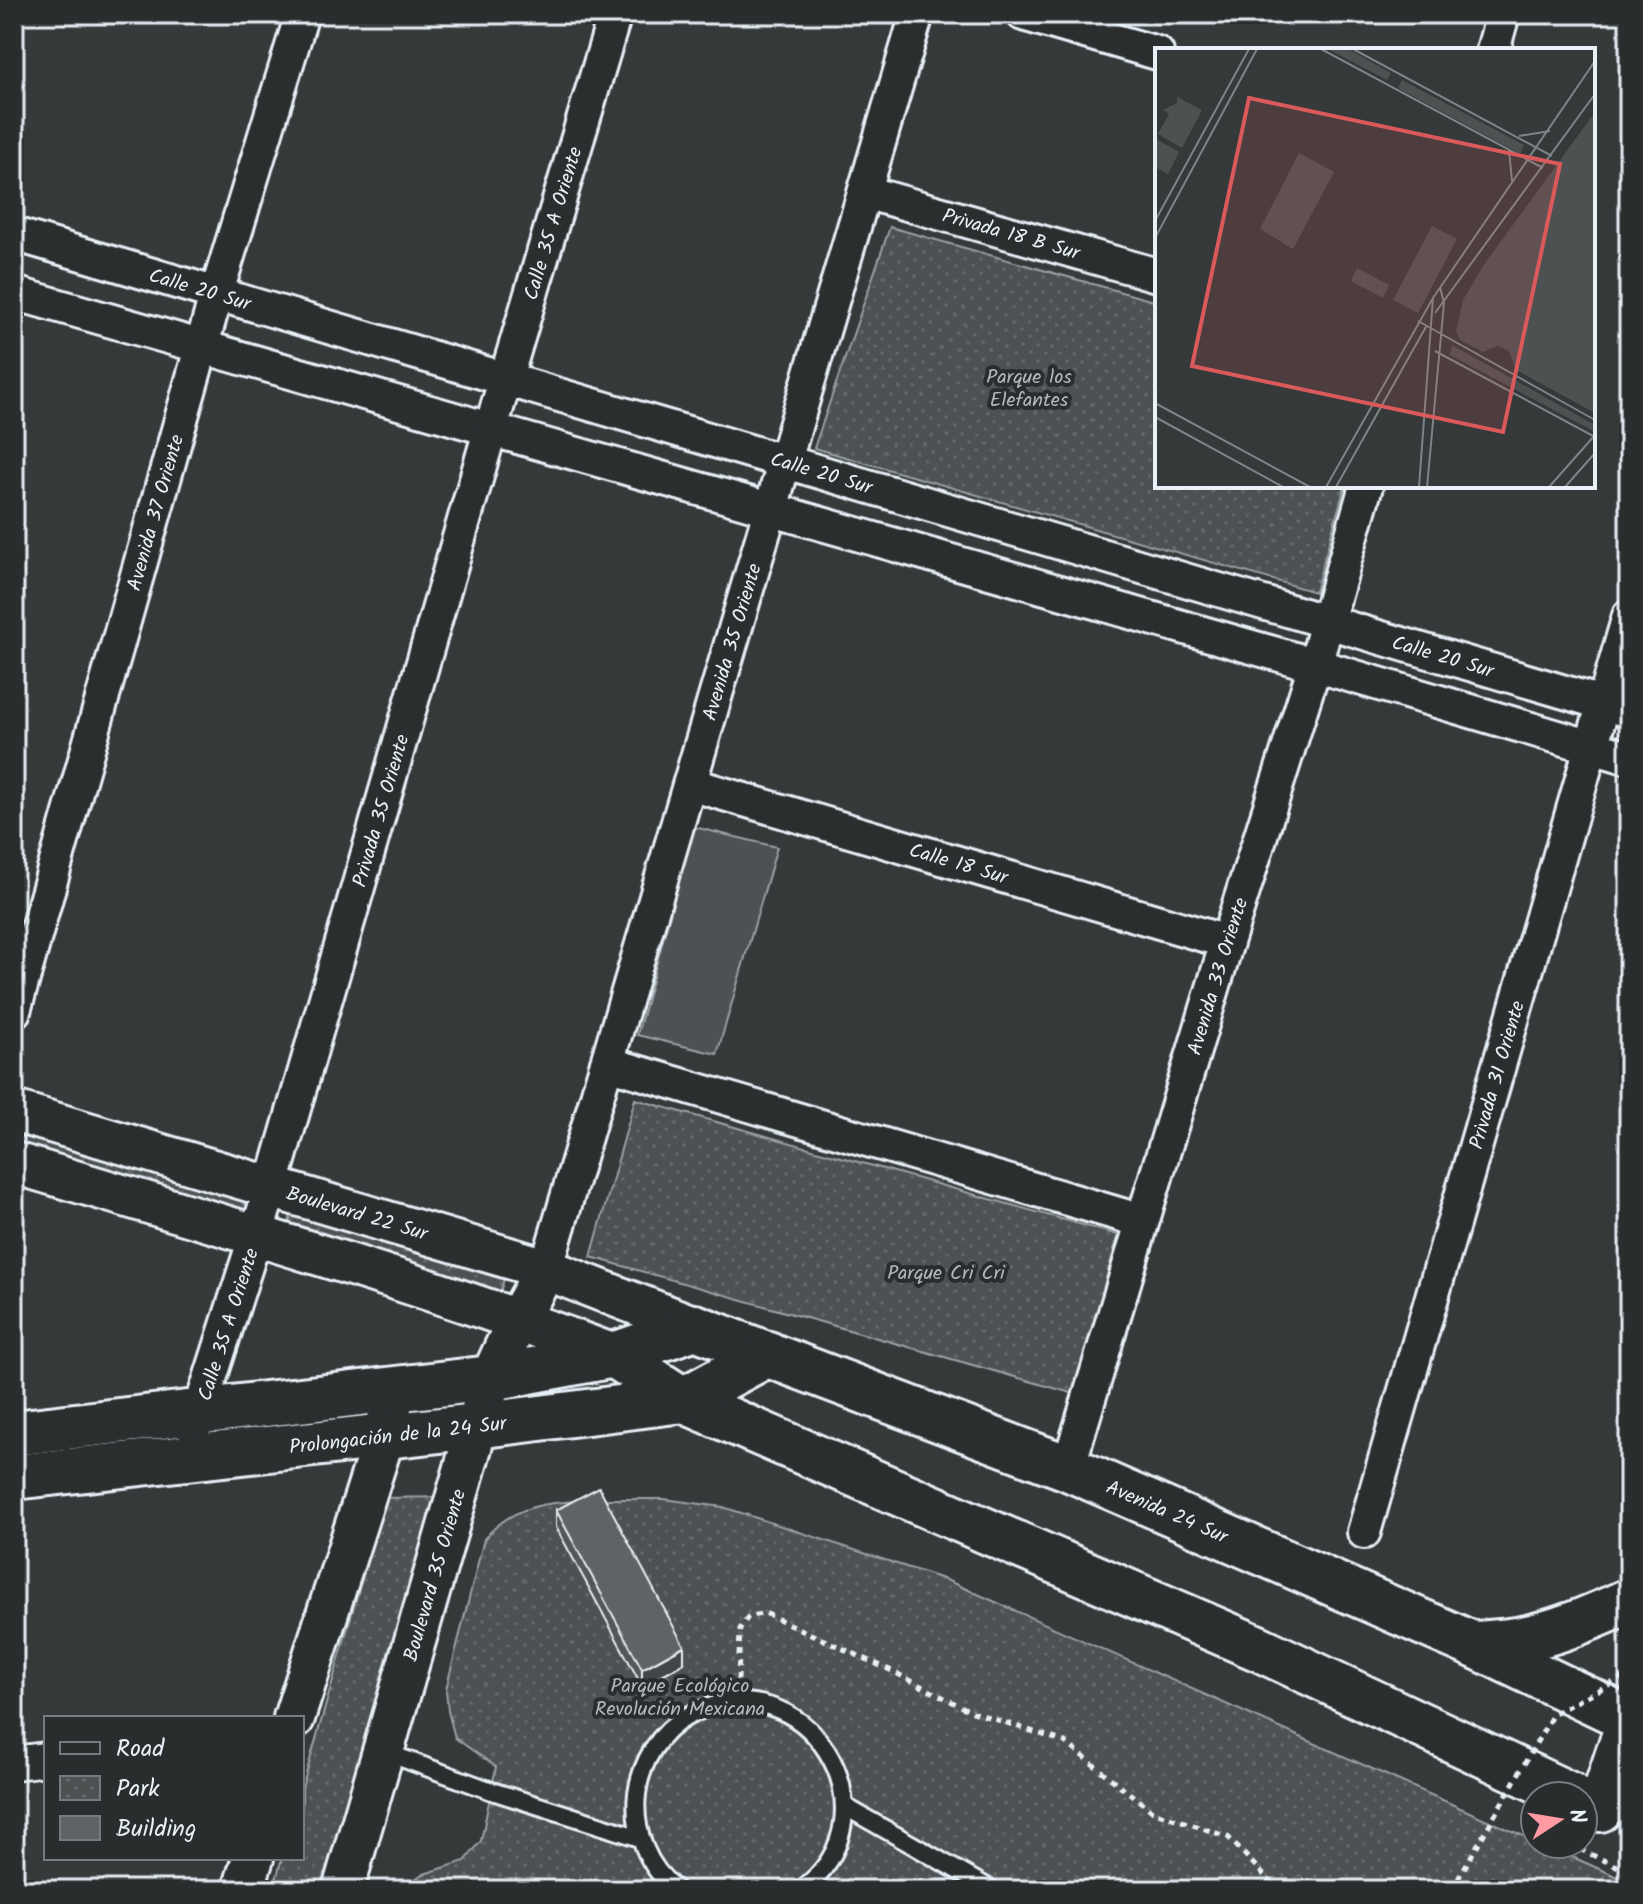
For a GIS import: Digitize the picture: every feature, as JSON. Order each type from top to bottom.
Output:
[{"type":"main road","name":"Avenida 24 Sur","points":[[695,1327],[1068,1468],[1472,1644],[1629,1720]]},
{"type":"main road","points":[[14,1433],[491,1378],[614,1355],[695,1327]]},
{"type":"main road","name":"Prolongación de la 24 Sur","points":[[14,1477],[384,1437],[683,1400],[768,1354]]},
{"type":"main road","points":[[614,1355],[683,1400],[1260,1649],[1539,1780]]},
{"type":"main road","points":[[1472,1644],[1547,1633],[1590,1619],[1629,1601]]},
{"type":"main road","points":[[1599,1799],[1629,1720]]},
{"type":"street","name":"Avenida 37 Oriente","points":[[14,1011],[201,346],[302,14]]},
{"type":"street","name":"Calle 35 A Oriente","points":[[490,431],[615,14]]},
{"type":"street","name":"Avenida 35 Oriente","points":[[546,1269],[917,14]]},
{"type":"street","points":[[1023,14],[1155,52]]},
{"type":"street","points":[[1494,48],[1503,14]]},
{"type":"street","name":"Privada 18 B Sur","points":[[865,192],[1155,274]]},
{"type":"street","name":"Calle 20 Sur","points":[[14,234],[1616,707]]},
{"type":"street","points":[[14,293],[1315,665],[1629,758]]},
{"type":"street","name":"Privada 35 Oriente","points":[[271,1188],[490,431]]},
{"type":"street","name":"Avenida 33 Oriente","points":[[1068,1468],[1227,942],[1315,665],[1365,488]]},
{"type":"street","name":"Privada 31 Oriente","points":[[1364,1532],[1590,746],[1616,707],[1629,616]]},
{"type":"street","name":"Calle 18 Sur","points":[[690,784],[1227,942]]},
{"type":"street","points":[[607,1063],[1142,1221]]},
{"type":"street","name":"Boulevard 22 Sur","points":[[14,1111],[546,1269],[695,1327]]},
{"type":"street","points":[[14,1163],[257,1235],[518,1319],[614,1355]]},
{"type":"street","name":"Calle 35 A Oriente","points":[[184,1459],[271,1188]]},
{"type":"street","name":"Boulevard 35 Oriente","points":[[343,1890],[491,1378],[518,1319],[546,1269]]},
{"type":"street","points":[[295,1716],[384,1437],[395,1390]]},
{"type":"street","points":[[14,1763],[44,1759]]},
{"type":"street","points":[[243,1890],[252,1860]]},
{"type":"lane","points":[[677,1890],[653,1865],[640,1838],[635,1809],[639,1776],[654,1746],[677,1722],[705,1707],[738,1701],[770,1706],[800,1720],[823,1744],[838,1773],[844,1806],[840,1834],[829,1860],[811,1883],[801,1890]]},
{"type":"lane","points":[[383,1751],[492,1791],[640,1838]]},
{"type":"lane","points":[[844,1806],[992,1890]]},
{"type":"path","points":[[738,1701],[740,1629],[748,1617],[765,1613],[894,1672],[970,1711],[1065,1742],[1152,1811],[1228,1837],[1278,1890]]},
{"type":"path","points":[[1454,1890],[1553,1714],[1629,1674]]},
{"type":"path","points":[[1599,1858],[1629,1872]]},
{"type":"green space","name":"Parque los Elefantes","points":[[890,227],[1155,301],[1155,488],[1344,488],[1315,592],[814,448]]},
{"type":"green space","points":[[694,827],[777,847],[717,1054],[637,1035]]},
{"type":"green space","name":"Parque Cri Cri","points":[[635,1099],[1118,1235],[1075,1394],[591,1257]]},
{"type":"green space","points":[[14,1119],[251,1191],[241,1226],[14,1158]]},
{"type":"green space","points":[[295,1201],[508,1264],[498,1300],[285,1237]]},
{"type":"green space","points":[[444,1497],[325,1890],[273,1890],[281,1860],[304,1860],[304,1781],[385,1498]]},
{"type":"green space","name":"Parque Ecológico Revolución Mexicana","points":[[664,1499],[723,1507],[946,1580],[1519,1834],[1519,1860],[1579,1860],[1629,1882],[1629,1890],[399,1890],[421,1875],[465,1861],[481,1841],[496,1767],[455,1738],[446,1689],[484,1539],[511,1516],[526,1509],[558,1503]]},
{"type":"building","points":[[599,1487],[684,1646],[642,1669],[556,1510]]}]
